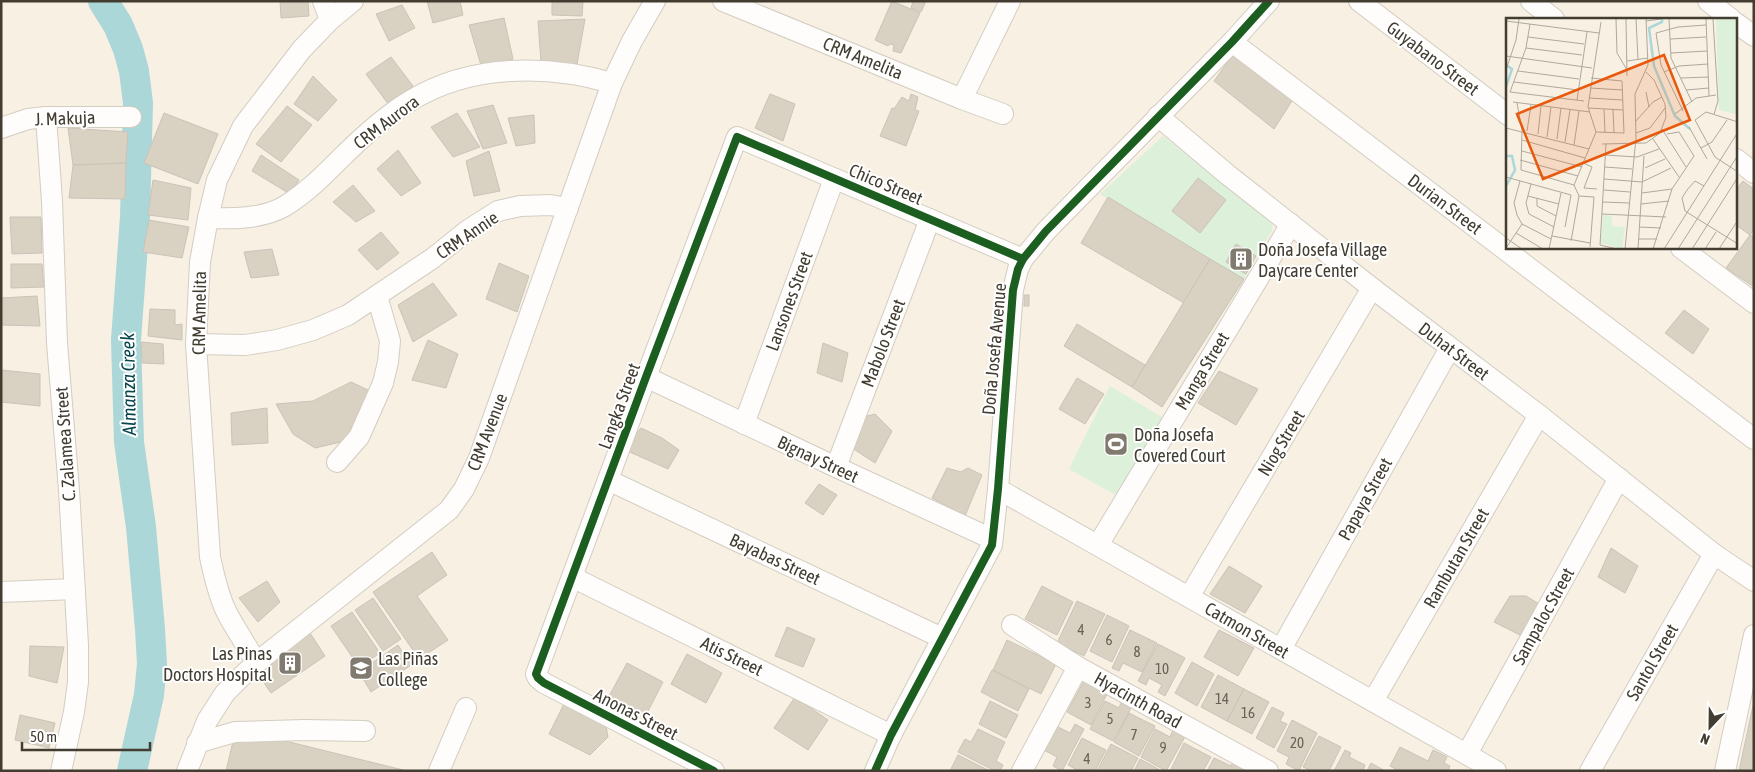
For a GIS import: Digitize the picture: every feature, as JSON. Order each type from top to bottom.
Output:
[{"type":"street","name":"CRM Amelita","points":[[256,663],[226,611],[215,582],[210,557],[196,344],[200,262],[217,180],[243,126],[302,49],[327,11],[353,1]]},
{"type":"street","name":"CRM Avenue","points":[[187,771],[204,728],[225,693],[256,663],[449,510],[464,489],[479,458],[612,83],[632,40],[655,1]]},
{"type":"street","name":"CRM Amelita","points":[[723,1],[1003,114]]},
{"type":"street","points":[[962,99],[1010,1]]},
{"type":"street","name":"Doña Josefa Avenue","points":[[875,771],[891,735],[992,545],[1013,290],[1022,259],[1046,231],[1232,42],[1269,1]]},
{"type":"street","name":"Guyabano Street","points":[[1360,1],[1506,112]]},
{"type":"street","points":[[1531,1],[1553,18]]},
{"type":"street","points":[[1708,1],[1730,18]]},
{"type":"street","points":[[1738,24],[1754,36]]},
{"type":"street","name":"Durian Street","points":[[1232,42],[1754,439]]},
{"type":"street","name":"CRM Aurora","points":[[208,218],[231,219],[260,215],[284,206],[313,186],[348,151],[410,100],[445,84],[474,76],[546,70],[576,74],[612,83]]},
{"type":"street","name":"Duhat Street","points":[[1158,116],[1228,175],[1372,288],[1539,415],[1714,554],[1754,581]]},
{"type":"street","name":"J. Makuja","points":[[1,128],[28,119],[46,117],[131,117]]},
{"type":"street","name":"C. Zalamea Street","points":[[46,117],[52,201],[57,343],[78,645],[78,682],[74,712],[60,771]]},
{"type":"street","name":"Chico Street","points":[[737,137],[1022,259]]},
{"type":"street","name":"Langka Street","points":[[544,683],[538,678],[537,671],[737,137]]},
{"type":"street","points":[[1738,160],[1754,172]]},
{"type":"street","name":"Lansones Street","points":[[744,424],[834,178]]},
{"type":"street","name":"CRM Annie","points":[[196,344],[244,345],[277,340],[312,330],[348,315],[433,258],[468,230],[498,211],[520,206],[550,205],[568,208]]},
{"type":"street","name":"Mabolo Street","points":[[836,467],[930,220]]},
{"type":"street","name":"Manga Street","points":[[1098,545],[1291,224]]},
{"type":"street","points":[[1682,249],[1754,303]]},
{"type":"street","name":"Niog Street","points":[[1189,597],[1372,288]]},
{"type":"street","points":[[337,462],[360,437],[383,383],[390,341],[377,296]]},
{"type":"street","name":"Papaya Street","points":[[1281,649],[1450,348]]},
{"type":"street","name":"Bignay Street","points":[[646,377],[992,539]]},
{"type":"street","name":"Rambutan Street","points":[[1373,701],[1539,415]]},
{"type":"street","name":"Sampaloc Street","points":[[1467,754],[1619,478]]},
{"type":"street","name":"Bayabas Street","points":[[608,480],[942,638]]},
{"type":"street","name":"Catmon Street","points":[[998,489],[1496,771]]},
{"type":"street","name":"Santol Street","points":[[1590,771],[1714,554]]},
{"type":"street","name":"Atis Street","points":[[572,577],[891,735]]},
{"type":"street","points":[[1,592],[74,589]]},
{"type":"street","name":"Hyacinth Road","points":[[1012,625],[1078,667],[1268,771]]},
{"type":"street","points":[[1725,771],[1754,635]]},
{"type":"street","points":[[1028,769],[1078,667]]},
{"type":"street","name":"Anonas Street","points":[[544,683],[714,771]]},
{"type":"street","points":[[442,767],[466,708]]},
{"type":"street","points":[[197,743],[235,732],[365,731]]},
{"type":"green space","points":[[1163,136],[1273,222],[1272,230],[1244,279],[1100,194]]},
{"type":"green space","name":"Doña Josefa Covered Court","points":[[1110,386],[1165,419],[1119,497],[1069,469]]},
{"type":"building","points":[[280,1],[308,1],[309,16],[281,18]]},
{"type":"building","points":[[427,1],[460,1],[463,15],[433,23]]},
{"type":"building","points":[[552,1],[583,1],[582,16],[552,15]]},
{"type":"building","points":[[892,1],[920,13],[901,53],[893,51],[894,45],[890,44],[888,46],[875,40]]},
{"type":"building","points":[[913,1],[926,1],[921,12],[911,8]]},
{"type":"building","points":[[402,5],[415,28],[389,41],[376,14]]},
{"type":"building","points":[[504,18],[513,59],[481,65],[469,25]]},
{"type":"building","points":[[585,19],[577,64],[541,62],[538,21]]},
{"type":"building","points":[[1234,53],[1292,101],[1274,129],[1214,81]]},
{"type":"building","points":[[391,57],[413,86],[389,105],[366,74]]},
{"type":"building","points":[[313,76],[337,100],[318,121],[294,104]]},
{"type":"building","points":[[770,94],[795,104],[783,141],[755,128]]},
{"type":"building","points":[[911,94],[918,97],[915,110],[919,111],[906,146],[880,136],[892,108],[894,109],[902,97],[909,101]]},
{"type":"building","points":[[493,105],[507,143],[483,149],[467,111]]},
{"type":"building","points":[[287,106],[312,125],[281,162],[256,144]]},
{"type":"building","points":[[164,113],[218,134],[198,184],[144,163]]},
{"type":"building","points":[[457,113],[480,147],[453,157],[431,127]]},
{"type":"building","points":[[534,115],[535,143],[516,146],[508,118]]},
{"type":"building","points":[[68,128],[128,132],[126,163],[73,165]]},
{"type":"building","points":[[398,150],[421,183],[401,196],[377,169]]},
{"type":"building","points":[[489,151],[500,191],[474,196],[466,161]]},
{"type":"building","points":[[261,155],[299,180],[290,194],[252,171]]},
{"type":"building","points":[[126,163],[125,199],[69,198],[73,165]]},
{"type":"building","points":[[1198,178],[1226,200],[1200,233],[1172,211]]},
{"type":"building","points":[[153,180],[191,188],[188,220],[148,215]]},
{"type":"building","points":[[1743,181],[1754,189],[1754,229],[1750,235],[1738,226],[1738,187]]},
{"type":"building","points":[[353,185],[375,211],[356,222],[333,202]]},
{"type":"building","points":[[1108,197],[1210,259],[1184,303],[1081,243]]},
{"type":"building","points":[[10,217],[41,217],[42,253],[12,254]]},
{"type":"building","points":[[149,220],[189,227],[182,258],[143,252]]},
{"type":"building","points":[[381,232],[399,253],[377,270],[358,250]]},
{"type":"building","points":[[1750,235],[1754,237],[1754,287],[1726,268]]},
{"type":"building","name":"Doña Josefa Village Daycare Center","points":[[1236,244],[1256,256],[1246,274],[1226,262]]},
{"type":"building","points":[[272,249],[279,275],[251,278],[244,252]]},
{"type":"building","points":[[1210,259],[1244,279],[1162,407],[1132,387]]},
{"type":"building","points":[[499,263],[529,276],[517,312],[486,299]]},
{"type":"building","points":[[11,264],[42,264],[44,287],[11,288]]},
{"type":"building","points":[[433,283],[457,315],[413,342],[398,305]]},
{"type":"building","points":[[1024,295],[1029,295],[1029,306],[1024,306]]},
{"type":"building","points":[[37,296],[40,326],[1,325],[1,298]]},
{"type":"building","points":[[150,309],[175,310],[175,325],[182,324],[182,340],[148,336]]},
{"type":"building","points":[[1684,310],[1709,329],[1693,354],[1665,333]]},
{"type":"building","points":[[1077,324],[1145,365],[1132,387],[1064,346]]},
{"type":"building","points":[[428,340],[458,354],[446,388],[412,380]]},
{"type":"building","points":[[141,342],[163,344],[164,364],[142,363]]},
{"type":"building","points":[[823,343],[848,353],[842,382],[817,373]]},
{"type":"building","points":[[1,370],[40,374],[40,406],[1,402]]},
{"type":"building","points":[[1219,371],[1258,389],[1236,425],[1198,403]]},
{"type":"building","points":[[1077,378],[1104,394],[1085,424],[1059,409]]},
{"type":"building","points":[[351,382],[370,391],[345,441],[315,448],[293,434],[276,404],[313,401]]},
{"type":"building","points":[[267,408],[268,443],[232,445],[231,413]]},
{"type":"building","points":[[875,414],[892,431],[875,463],[849,446],[863,417]]},
{"type":"building","points":[[641,428],[662,438],[679,450],[668,469],[623,449]]},
{"type":"building","points":[[947,468],[961,472],[968,468],[982,475],[965,516],[932,498]]},
{"type":"building","points":[[819,484],[837,495],[823,515],[805,503]]},
{"type":"building","points":[[1611,548],[1638,566],[1625,593],[1598,577]]},
{"type":"building","points":[[432,552],[447,575],[417,596],[448,640],[419,659],[373,592]]},
{"type":"building","points":[[1229,566],[1262,586],[1245,613],[1210,594]]},
{"type":"building","points":[[267,581],[280,602],[258,622],[239,598]]},
{"type":"building","points":[[1042,586],[1073,602],[1057,635],[1025,619]]},
{"type":"building","points":[[1510,596],[1526,596],[1539,604],[1520,635],[1494,622]]},
{"type":"building","points":[[373,598],[401,639],[383,651],[355,610]]},
{"type":"building","points":[[1077,601],[1105,614],[1084,656],[1057,643]]},
{"type":"building","points":[[352,612],[380,653],[359,667],[331,626]]},
{"type":"building","points":[[1107,615],[1129,626],[1112,662],[1090,651]]},
{"type":"building","points":[[787,627],[815,639],[803,667],[775,656]]},
{"type":"building","points":[[1130,630],[1157,643],[1142,672],[1123,663],[1119,671],[1112,668]]},
{"type":"building","points":[[1219,630],[1254,648],[1238,676],[1204,657]]},
{"type":"building","name":"Las Pinas Doctors Hospital","points":[[310,633],[325,656],[271,693],[255,670]]},
{"type":"building","points":[[1007,640],[1056,664],[1041,694],[993,670]]},
{"type":"building","points":[[1158,644],[1185,658],[1165,696],[1158,692],[1162,685],[1149,678],[1146,685],[1138,681]]},
{"type":"building","points":[[398,645],[411,665],[371,692],[359,672]]},
{"type":"building","points":[[30,646],[64,647],[57,683],[29,676]]},
{"type":"building","points":[[687,654],[722,673],[706,703],[671,684]]},
{"type":"building","points":[[1192,662],[1214,674],[1197,706],[1175,693]]},
{"type":"building","points":[[627,663],[663,682],[645,717],[608,698]]},
{"type":"building","points":[[992,670],[1029,689],[1018,711],[981,692]]},
{"type":"building","points":[[1218,675],[1244,689],[1227,721],[1201,707]]},
{"type":"building","points":[[1084,681],[1108,692],[1091,725],[1067,712]]},
{"type":"building","points":[[1244,689],[1269,702],[1252,734],[1227,721]]},
{"type":"building","points":[[795,697],[828,720],[808,750],[774,728]]},
{"type":"building","points":[[566,700],[605,720],[608,737],[590,755],[549,734]]},
{"type":"building","points":[[990,701],[1018,715],[1006,738],[979,724]]},
{"type":"building","points":[[1105,701],[1119,708],[1121,703],[1131,708],[1113,741],[1090,729]]},
{"type":"building","points":[[1754,701],[1754,771],[1739,771]]},
{"type":"building","points":[[1272,707],[1284,713],[1280,721],[1287,724],[1274,748],[1256,738]]},
{"type":"building","points":[[1129,713],[1155,726],[1139,756],[1114,742]]},
{"type":"building","points":[[20,715],[55,723],[49,748],[15,740]]},
{"type":"building","points":[[1292,720],[1317,733],[1299,771],[1286,764],[1289,757],[1277,751]]},
{"type":"building","points":[[1075,724],[1084,729],[1062,771],[1053,766],[1057,757],[1044,750],[1056,726],[1070,733]]},
{"type":"building","points":[[1174,728],[1186,735],[1166,771],[1141,757],[1155,729],[1170,737]]},
{"type":"building","points":[[978,729],[1005,742],[996,761],[1003,765],[1000,771],[995,771],[958,752],[965,739],[971,742]]},
{"type":"building","points":[[235,733],[257,734],[403,770],[226,771]]},
{"type":"building","points":[[1319,736],[1341,747],[1329,771],[1312,771],[1303,767]]},
{"type":"building","points":[[1082,738],[1106,750],[1095,771],[1079,771],[1068,765]]},
{"type":"building","points":[[1184,743],[1211,757],[1203,771],[1170,771]]},
{"type":"building","points":[[1111,744],[1138,758],[1131,771],[1097,771]]},
{"type":"building","points":[[1400,747],[1428,761],[1433,750],[1447,757],[1444,763],[1450,766],[1448,771],[1399,771],[1390,766]]},
{"type":"building","points":[[1345,750],[1351,753],[1349,757],[1365,765],[1363,771],[1334,771]]},
{"type":"building","points":[[958,755],[990,771],[950,771]]},
{"type":"building","points":[[1214,758],[1231,766],[1234,760],[1243,765],[1240,771],[1207,771]]},
{"type":"building","points":[[1140,759],[1155,767],[1161,771],[1134,771]]},
{"type":"building","points":[[1371,763],[1385,771],[1367,771]]},
{"type":"waterway","name":"Almanza Creek","points":[[103,1],[118,25],[128,49],[134,71],[138,103],[135,217],[126,340],[129,442],[141,527],[152,664],[149,695],[132,771]]},
{"type":"cycle path","points":[[875,771],[891,735],[992,545],[1013,290],[1018,269],[1023,259],[1046,231],[1232,42],[1269,1]]},
{"type":"cycle path","points":[[714,771],[544,683],[536,674],[737,137],[1023,259]]},
{"type":"place","name":"Doña Josefa Village Daycare Center","points":[[1241,259]]},
{"type":"place","name":"Doña Josefa Covered Court","points":[[1116,444]]},
{"type":"place","name":"Las Pinas Doctors Hospital","points":[[290,663]]},
{"type":"place","name":"Las Piñas College","points":[[361,668]]}]
